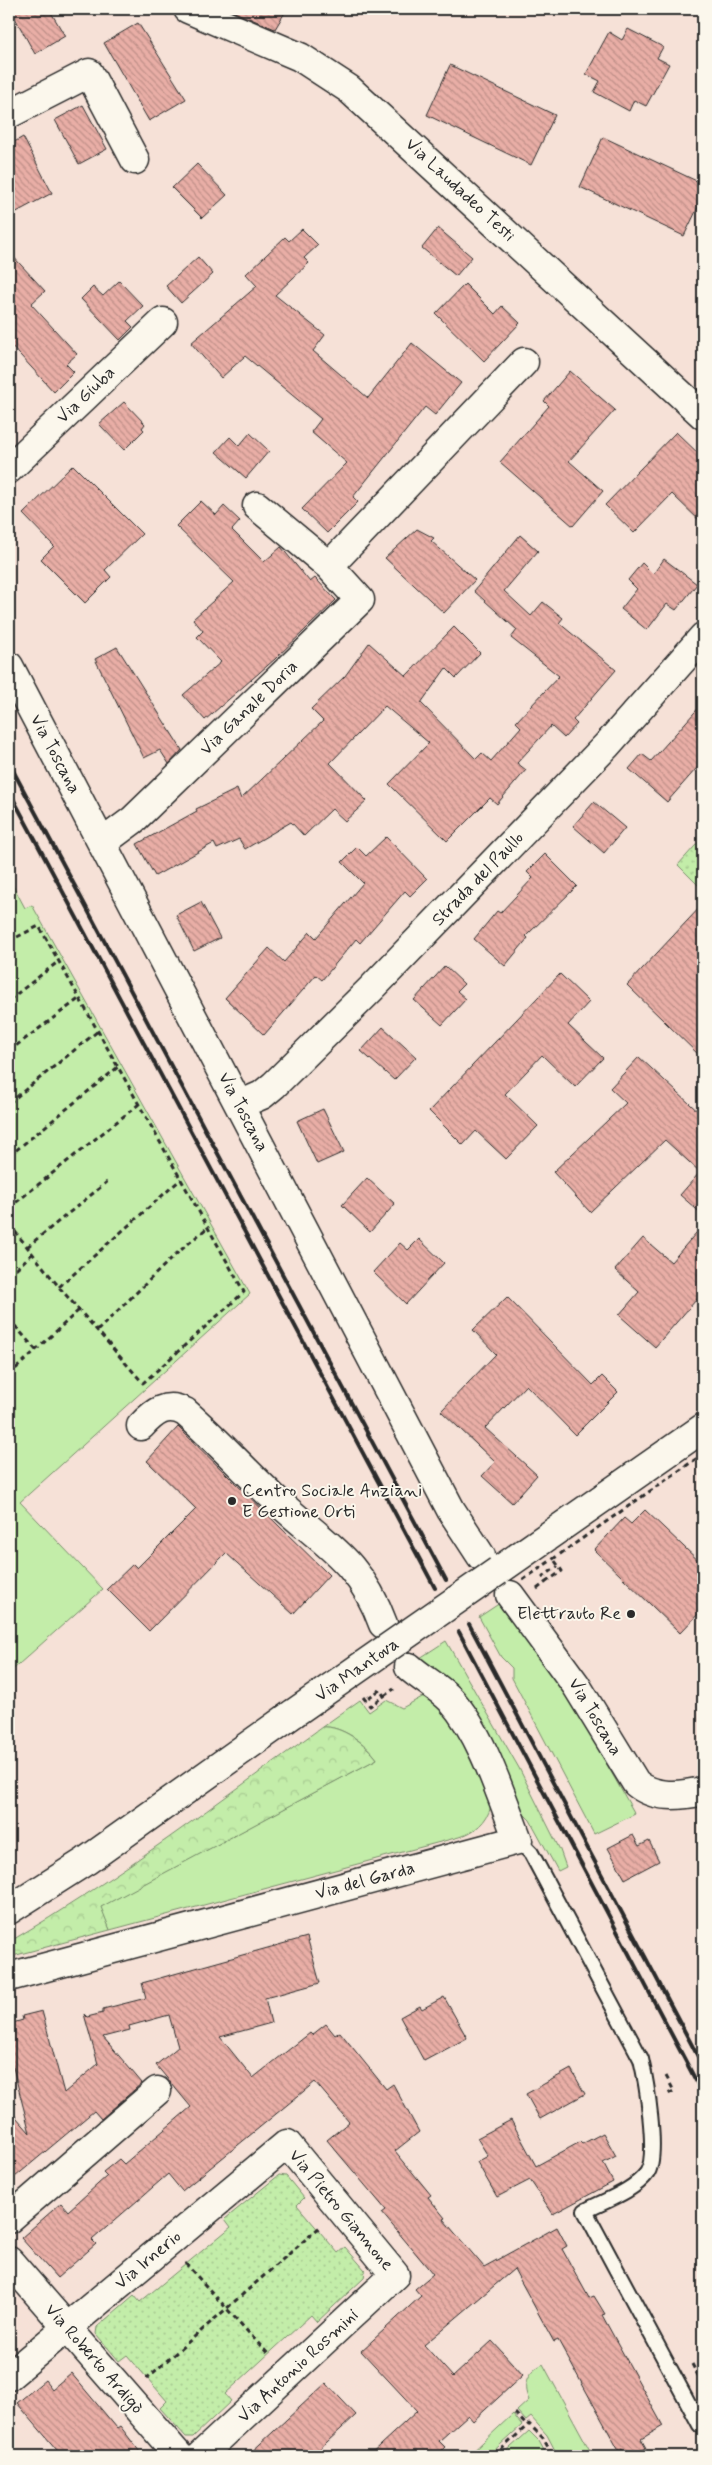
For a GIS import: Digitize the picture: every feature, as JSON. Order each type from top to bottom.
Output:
[{"type":"street","name":"Via Laudadeo Testi","points":[[201,12],[300,57],[349,89],[703,414]]},
{"type":"street","points":[[9,114],[89,73],[135,160]]},
{"type":"street","name":"Via Giuba","points":[[9,469],[163,322]]},
{"type":"street","points":[[329,566],[524,362]]},
{"type":"street","name":"Via Ganale Doria","points":[[102,843],[128,825],[360,600],[329,566],[257,506]]},
{"type":"street","name":"Strada del Paullo","points":[[239,1105],[262,1095],[270,1089],[371,989],[607,745],[703,637]]},
{"type":"street","name":"Via Toscana","points":[[9,666],[451,1510],[482,1556]]},
{"type":"street","points":[[141,1426],[160,1409],[173,1407],[185,1412],[279,1503],[345,1559],[371,1592],[383,1624]]},
{"type":"street","name":"Via Mantova","points":[[9,1910],[86,1861],[294,1713],[703,1428]]},
{"type":"street","name":"Via Toscana","points":[[510,1595],[576,1686],[636,1783],[644,1790],[660,1795],[679,1795],[703,1791]]},
{"type":"street","points":[[409,1666],[450,1698],[462,1714],[485,1758],[518,1840]]},
{"type":"street","name":"Via del Garda","points":[[9,1977],[518,1840]]},
{"type":"street","points":[[9,2219],[157,2091]]},
{"type":"street","name":"Via Pietro Giannone","points":[[287,2144],[395,2275]]},
{"type":"street","name":"Via Irnerio","points":[[9,2376],[287,2144]]},
{"type":"street","name":"Via Roberto Ardigò","points":[[9,2261],[179,2456]]},
{"type":"street","name":"Via Antonio Rosmini","points":[[200,2456],[395,2275]]},
{"type":"lane","points":[[518,1840],[531,1853],[641,2059],[645,2078],[653,2153],[651,2166],[644,2177],[634,2185],[585,2211],[700,2425]]},
{"type":"path","points":[[9,940],[39,926],[244,1292],[143,1383],[59,1287],[9,1224]]},
{"type":"path","points":[[9,1000],[59,961]]},
{"type":"path","points":[[9,1051],[80,998]]},
{"type":"path","points":[[9,1103],[98,1031]]},
{"type":"path","points":[[9,1156],[118,1067]]},
{"type":"path","points":[[9,1208],[139,1104]]},
{"type":"path","points":[[59,1287],[181,1179]]},
{"type":"path","points":[[27,1247],[107,1182]]},
{"type":"path","points":[[97,1331],[175,1255],[208,1227]]},
{"type":"path","points":[[9,1275],[32,1254]]},
{"type":"path","points":[[9,1376],[79,1310]]},
{"type":"path","points":[[9,1319],[36,1350]]},
{"type":"path","points":[[554,1559],[562,1571],[546,1582],[543,1576],[558,1566]]},
{"type":"path","points":[[361,1694],[370,1706],[384,1696],[380,1690],[366,1700]]},
{"type":"path","points":[[661,2098],[674,2091],[664,2074]]},
{"type":"path","points":[[127,2396],[340,2209]]},
{"type":"path","points":[[168,2244],[287,2375]]},
{"type":"path","points":[[689,2360],[703,2385]]},
{"type":"path","points":[[515,2413],[526,2426]]},
{"type":"path","points":[[494,2456],[529,2424],[543,2438],[553,2456]]},
{"type":"green space","points":[[703,837],[703,890],[678,865]]},
{"type":"green space","points":[[9,878],[25,908],[32,905],[250,1294],[20,1502],[103,1589],[9,1673],[9,1351],[14,1346],[9,1339]]},
{"type":"green space","points":[[500,1603],[577,1712],[635,1814],[594,1834],[512,1678],[512,1668],[501,1657],[479,1617]]},
{"type":"green space","points":[[446,1641],[519,1768],[560,1850],[566,1867],[558,1871],[530,1820],[516,1806],[423,1664],[420,1658]]},
{"type":"green space","points":[[424,1696],[428,1696],[461,1727],[491,1806],[487,1817],[480,1826],[459,1837],[110,1930],[100,1907],[377,1759],[367,1747],[345,1732],[322,1727],[360,1700],[369,1712],[386,1700],[402,1708]]},
{"type":"green space","points":[[322,1727],[345,1732],[366,1747],[377,1759],[101,1907],[110,1930],[9,1957],[9,1942],[90,1892],[207,1811]]},
{"type":"green space","points":[[279,2175],[286,2176],[304,2198],[297,2205],[338,2253],[345,2247],[365,2270],[364,2278],[317,2322],[311,2315],[225,2394],[231,2401],[193,2437],[186,2437],[160,2408],[167,2401],[127,2355],[119,2361],[96,2334],[97,2327],[134,2295],[140,2302],[231,2227],[225,2219]]},
{"type":"green space","points":[[543,2364],[593,2456],[558,2456],[547,2435],[531,2417],[526,2421],[517,2411],[529,2400],[526,2389],[527,2379],[533,2371]]},
{"type":"green space","points":[[513,2414],[522,2425],[488,2456],[468,2456]]},
{"type":"green space","points":[[529,2431],[539,2441],[547,2456],[501,2456]]},
{"type":"building","points":[[10,9],[49,9],[65,36],[35,54]]},
{"type":"building","points":[[227,9],[287,9],[275,29]]},
{"type":"building","points":[[138,23],[186,99],[149,121],[104,43]]},
{"type":"building","points":[[628,29],[663,47],[657,58],[669,64],[646,106],[634,100],[629,111],[594,92],[600,81],[586,74],[609,32],[622,40]]},
{"type":"building","points":[[450,65],[555,115],[531,165],[427,115]]},
{"type":"building","points":[[83,105],[107,149],[79,164],[55,120]]},
{"type":"building","points":[[23,137],[52,193],[9,216],[9,145]]},
{"type":"building","points":[[603,137],[703,184],[703,197],[684,236],[580,187]]},
{"type":"building","points":[[197,164],[227,195],[202,218],[172,188]]},
{"type":"building","points":[[438,228],[472,257],[456,276],[422,248]]},
{"type":"building","points":[[302,229],[318,245],[304,258],[309,263],[275,295],[325,335],[313,351],[368,398],[412,343],[461,383],[435,415],[425,407],[353,497],[358,502],[327,533],[302,509],[347,463],[311,432],[321,419],[245,356],[221,378],[191,343],[257,286],[246,274],[285,237],[289,241]]},
{"type":"building","points":[[9,252],[45,291],[31,304],[77,354],[66,364],[74,372],[54,392],[9,343]]},
{"type":"building","points":[[198,257],[213,274],[181,303],[166,286]]},
{"type":"building","points":[[119,281],[143,306],[127,321],[133,327],[120,340],[81,299],[93,287],[103,296]]},
{"type":"building","points":[[465,284],[495,314],[502,306],[520,323],[484,361],[436,314]]},
{"type":"building","points":[[570,371],[615,410],[569,461],[603,491],[573,526],[500,462],[549,406],[544,401]]},
{"type":"building","points":[[124,402],[145,424],[142,428],[144,430],[124,450],[99,424]]},
{"type":"building","points":[[676,432],[703,458],[703,524],[672,494],[634,533],[605,505]]},
{"type":"building","points":[[250,433],[269,451],[246,478],[216,452],[230,437],[239,446]]},
{"type":"building","points":[[73,465],[142,534],[105,570],[111,577],[85,603],[41,559],[54,546],[23,514]]},
{"type":"building","points":[[201,501],[216,515],[224,506],[240,521],[232,530],[264,562],[281,547],[310,582],[315,578],[336,600],[275,659],[205,720],[183,695],[221,662],[197,637],[203,631],[193,619],[234,582],[176,526]]},
{"type":"building","points":[[417,529],[434,538],[431,541],[475,580],[444,613],[385,558]]},
{"type":"building","points":[[520,535],[538,551],[504,591],[531,616],[543,602],[563,618],[559,623],[616,670],[573,720],[577,724],[564,738],[551,726],[517,763],[526,770],[497,804],[490,798],[447,841],[389,784],[429,743],[385,706],[330,763],[367,801],[345,821],[332,809],[304,836],[291,822],[245,849],[239,839],[217,849],[214,843],[155,876],[137,844],[197,811],[196,809],[237,789],[241,799],[323,721],[311,709],[345,676],[369,643],[406,676],[454,627],[480,653],[456,678],[446,668],[421,703],[476,759],[482,753],[491,761],[521,727],[516,722],[559,676],[511,638],[517,630],[474,591]]},
{"type":"building","points":[[664,559],[697,584],[676,610],[667,604],[647,630],[621,609],[637,589],[628,580],[642,563],[653,574]]},
{"type":"building","points":[[117,647],[182,750],[169,764],[160,750],[144,758],[95,659]]},
{"type":"building","points":[[703,703],[703,761],[667,802],[629,769],[642,754],[651,761]]},
{"type":"building","points":[[594,802],[625,828],[604,853],[573,826]]},
{"type":"building","points":[[386,837],[427,879],[410,896],[405,891],[360,943],[356,939],[322,980],[316,975],[264,1035],[225,998],[269,948],[284,962],[310,932],[316,938],[363,883],[342,862],[357,847],[366,856]]},
{"type":"building","points":[[545,854],[577,886],[526,936],[528,938],[505,966],[474,939],[497,911],[500,913],[533,878],[527,872]]},
{"type":"building","points":[[201,902],[220,938],[194,951],[176,915]]},
{"type":"building","points":[[703,904],[703,1059],[627,985]]},
{"type":"building","points":[[445,966],[464,984],[457,991],[466,999],[442,1025],[414,1000]]},
{"type":"building","points":[[560,974],[589,1002],[568,1025],[603,1058],[575,1087],[542,1055],[505,1094],[538,1126],[506,1159],[476,1131],[463,1145],[429,1111]]},
{"type":"building","points":[[383,1027],[416,1057],[394,1080],[361,1051]]},
{"type":"building","points":[[639,1057],[703,1116],[703,1215],[680,1195],[700,1172],[665,1140],[590,1212],[553,1172],[626,1103],[610,1088]]},
{"type":"building","points":[[323,1109],[344,1152],[317,1164],[297,1121]]},
{"type":"building","points":[[367,1178],[395,1204],[370,1232],[342,1205]]},
{"type":"building","points":[[703,1225],[703,1292],[655,1347],[619,1315],[639,1292],[615,1270],[643,1238],[671,1262]]},
{"type":"building","points":[[419,1239],[444,1263],[406,1304],[373,1272],[400,1243],[408,1250]]},
{"type":"building","points":[[507,1297],[593,1385],[602,1376],[618,1392],[575,1435],[526,1385],[485,1428],[537,1475],[512,1503],[482,1476],[495,1462],[441,1411],[496,1354],[473,1330]]},
{"type":"building","points":[[178,1427],[329,1575],[293,1614],[226,1553],[149,1631],[107,1589],[133,1564],[137,1568],[196,1509],[147,1461]]},
{"type":"building","points":[[645,1510],[703,1565],[703,1609],[680,1633],[594,1550],[624,1518],[631,1524]]},
{"type":"building","points":[[633,1835],[639,1846],[649,1841],[659,1861],[625,1879],[608,1848]]},
{"type":"building","points":[[307,1937],[320,1983],[265,1998],[271,2023],[220,2037],[253,2078],[310,2033],[312,2035],[326,2024],[335,2035],[340,2032],[386,2089],[393,2084],[419,2132],[395,2151],[431,2195],[428,2197],[445,2218],[443,2219],[484,2267],[557,2227],[567,2246],[562,2249],[589,2298],[594,2296],[605,2314],[602,2315],[663,2426],[641,2439],[646,2448],[630,2456],[626,2456],[622,2449],[619,2451],[558,2340],[554,2342],[514,2269],[424,2345],[453,2377],[492,2341],[523,2375],[473,2421],[468,2415],[439,2441],[445,2447],[436,2456],[368,2456],[417,2411],[361,2351],[421,2296],[415,2289],[433,2274],[382,2213],[386,2210],[327,2140],[349,2122],[315,2082],[182,2191],[168,2174],[92,2240],[96,2244],[57,2278],[21,2238],[61,2203],[68,2211],[107,2176],[103,2172],[119,2159],[124,2164],[191,2107],[156,2065],[178,2047],[169,2015],[129,2026],[130,2030],[103,2037],[142,2083],[101,2119],[94,2111],[9,2182],[9,2109],[30,2133],[9,2052],[9,2024],[23,2020],[22,2016],[42,2011],[64,2093],[98,2064],[84,2014],[87,2017],[103,2013],[103,2009],[146,1998],[142,1983]]},
{"type":"building","points":[[444,1997],[467,2038],[424,2061],[400,2017],[420,2006],[422,2009]]},
{"type":"building","points":[[571,2069],[585,2094],[540,2119],[526,2094]]},
{"type":"building","points":[[511,2120],[536,2166],[580,2142],[582,2144],[603,2133],[616,2156],[603,2163],[613,2182],[553,2214],[530,2180],[497,2197],[477,2162],[488,2156],[477,2138]]},
{"type":"building","points":[[71,2373],[117,2428],[120,2426],[143,2456],[62,2456],[17,2403],[45,2380],[52,2389]]},
{"type":"building","points":[[326,2383],[356,2415],[312,2456],[247,2456]]},
{"type":"railway","points":[[9,763],[446,1580]]},
{"type":"railway","points":[[9,791],[435,1588]]},
{"type":"railway","points":[[469,1624],[703,2066]]},
{"type":"railway","points":[[459,1632],[703,2094]]},
{"type":"place","name":"Centro Sociale Anziani E Gestione Orti","points":[[232,1501]]},
{"type":"place","name":"Elettrauto Re","points":[[631,1614]]}]
